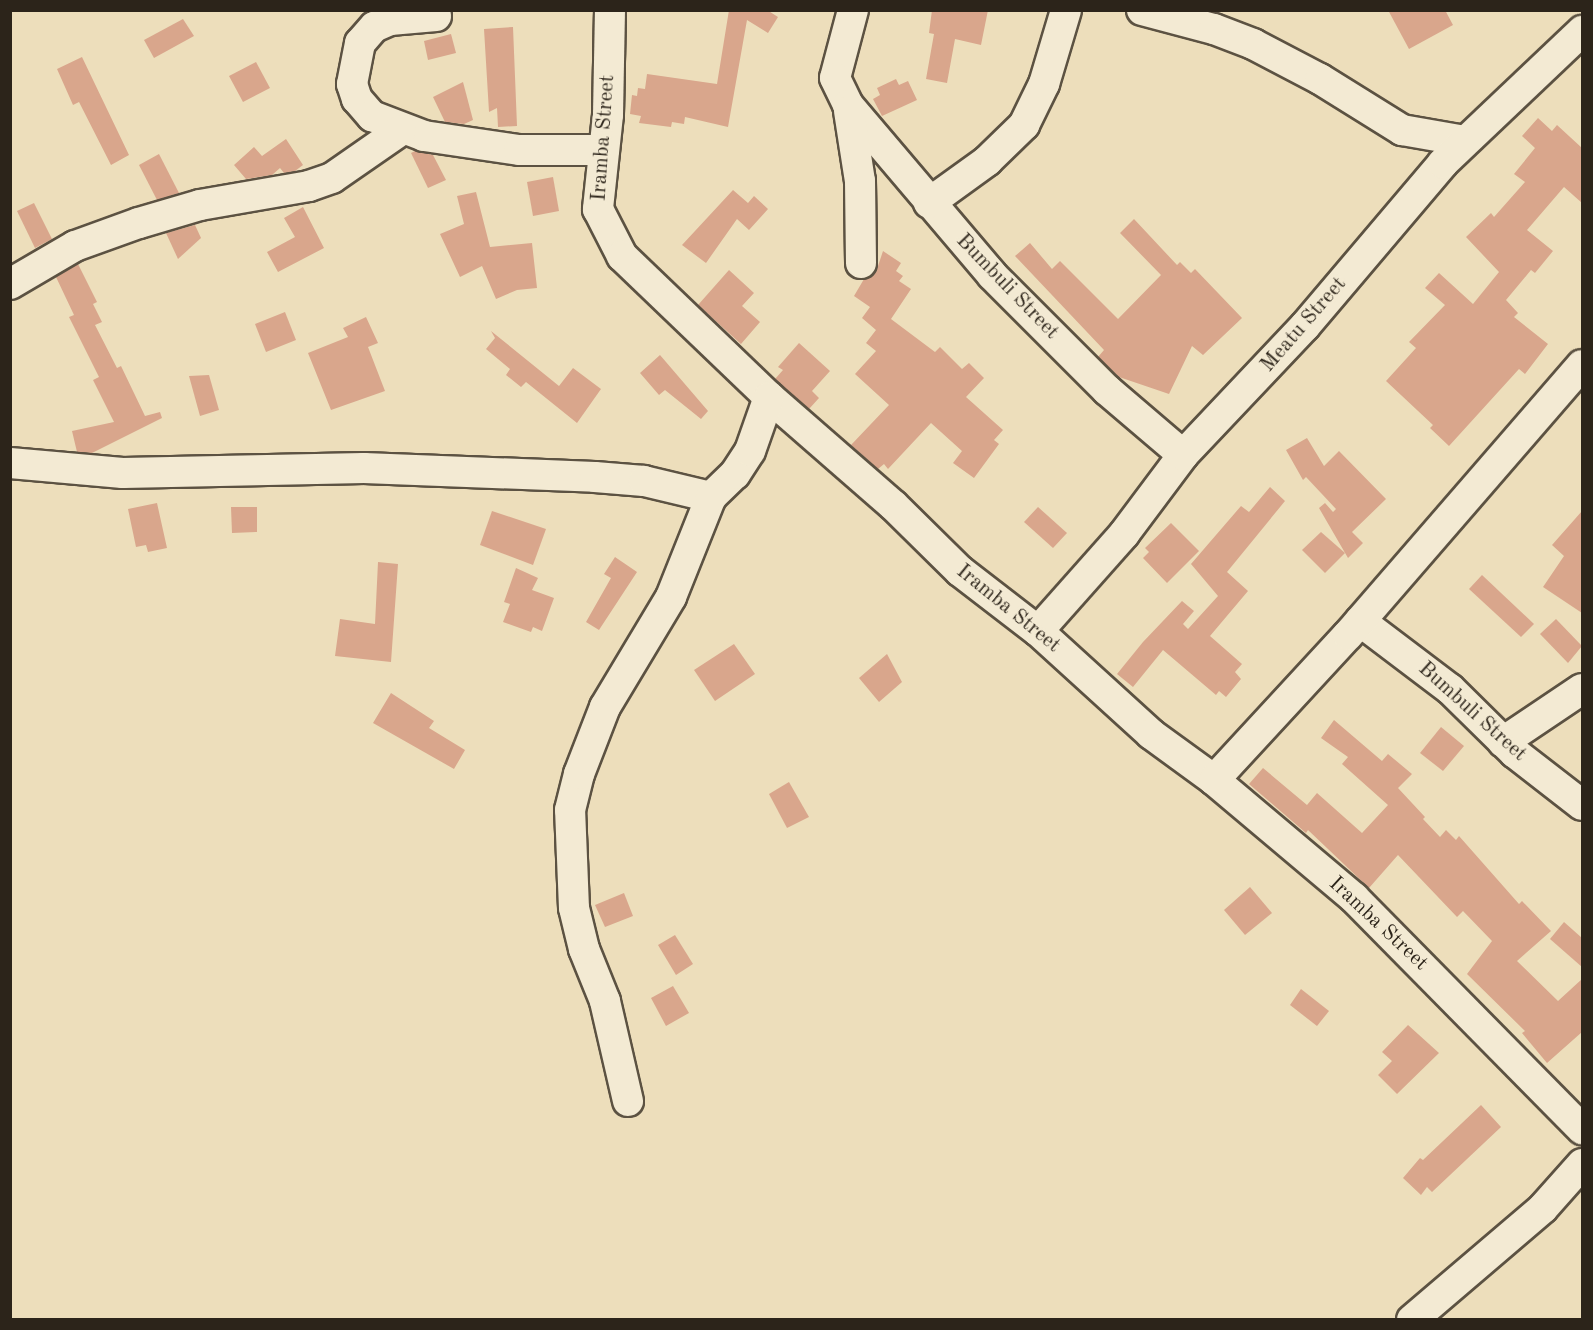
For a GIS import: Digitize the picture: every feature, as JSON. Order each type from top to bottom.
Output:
[{"type":"street","name":"Iramba Street","points":[[610,10],[604,150],[598,209],[622,255],[769,397],[893,505],[960,571],[1038,630],[1151,734],[1215,780],[1354,898],[1582,1129]]},
{"type":"street","name":"Bumbuli Street","points":[[853,10],[835,78],[848,105],[929,203],[992,274],[1107,390],[1183,455]]},
{"type":"street","points":[[929,203],[987,161],[1024,125],[1044,84],[1066,10]]},
{"type":"street","points":[[1142,10],[1214,29],[1253,44],[1320,79],[1402,130],[1465,141]]},
{"type":"street","points":[[1575,10],[1582,14]]},
{"type":"street","points":[[436,16],[390,20],[374,27],[360,43],[352,84],[357,99],[372,116],[401,130],[519,150],[604,150]]},
{"type":"street","name":"Meatu Street","points":[[1038,630],[1124,534],[1183,455],[1297,335],[1465,141],[1582,31]]},
{"type":"street","name":"Bumbuli Street","points":[[848,105],[860,181],[861,263]]},
{"type":"street","points":[[10,284],[75,246],[139,223],[200,205],[309,186],[332,178],[401,130]]},
{"type":"street","points":[[1215,780],[1360,621],[1582,365]]},
{"type":"street","points":[[628,1101],[605,1001],[584,949],[574,908],[568,847],[570,810],[579,774],[605,707],[671,597],[711,497],[735,474],[750,451],[769,397]]},
{"type":"street","points":[[10,463],[123,473],[364,468],[595,477],[644,481],[711,497]]},
{"type":"street","name":"Bumbuli Street","points":[[1360,621],[1450,689],[1503,742],[1582,805]]},
{"type":"street","points":[[1503,742],[1582,689]]},
{"type":"street","points":[[1412,1320],[1544,1208],[1582,1164]]},
{"type":"building","points":[[729,10],[767,10],[778,17],[768,33],[747,20],[728,127],[685,117],[684,124],[672,122],[671,127],[639,123],[641,116],[630,114],[632,95],[637,96],[638,88],[645,89],[647,74],[717,84]]},
{"type":"building","points":[[932,10],[988,10],[981,45],[955,39],[947,83],[926,79],[934,34],[929,33]]},
{"type":"building","points":[[1388,10],[1445,10],[1453,25],[1409,49]]},
{"type":"building","points":[[183,19],[194,36],[154,58],[144,40]]},
{"type":"building","points":[[513,27],[517,126],[498,127],[497,108],[489,112],[484,29]]},
{"type":"building","points":[[451,34],[456,53],[428,60],[424,41]]},
{"type":"building","points":[[82,57],[129,155],[111,165],[79,102],[73,105],[57,69]]},
{"type":"building","points":[[256,62],[270,88],[243,102],[229,76]]},
{"type":"building","points":[[896,79],[899,85],[908,81],[917,100],[882,116],[873,99],[880,95],[877,88]]},
{"type":"building","points":[[463,82],[473,120],[464,124],[445,122],[433,97]]},
{"type":"building","points":[[1538,118],[1552,131],[1557,125],[1582,148],[1582,203],[1564,187],[1527,230],[1553,251],[1535,273],[1531,270],[1506,300],[1518,313],[1514,317],[1548,344],[1525,374],[1519,369],[1449,446],[1430,428],[1433,425],[1386,381],[1416,348],[1409,342],[1445,305],[1425,288],[1439,273],[1473,304],[1499,272],[1466,237],[1491,213],[1494,217],[1525,182],[1514,174],[1535,148],[1522,136]]},
{"type":"building","points":[[286,139],[303,165],[295,171],[284,173],[280,168],[272,175],[246,179],[234,165],[254,147],[262,156]]},
{"type":"building","points":[[415,151],[433,155],[446,180],[428,188],[411,153]]},
{"type":"building","points":[[159,154],[179,193],[157,200],[139,165]]},
{"type":"building","points":[[553,177],[559,211],[533,216],[527,182]]},
{"type":"building","points":[[733,190],[748,203],[754,196],[768,209],[749,230],[737,219],[706,263],[682,245]]},
{"type":"building","points":[[476,192],[490,247],[532,243],[537,288],[517,290],[496,299],[482,266],[460,277],[440,234],[464,224],[457,196]]},
{"type":"building","points":[[34,203],[52,239],[35,248],[17,211]]},
{"type":"building","points":[[303,207],[324,248],[278,272],[267,252],[295,237],[284,218]]},
{"type":"building","points":[[1134,219],[1177,265],[1180,262],[1191,273],[1195,269],[1242,318],[1203,355],[1192,346],[1169,394],[1119,377],[1098,357],[1104,350],[1015,256],[1030,243],[1052,269],[1060,261],[1118,319],[1161,275],[1120,233]]},
{"type":"building","points":[[195,225],[201,238],[178,259],[166,233]]},
{"type":"building","points":[[883,251],[901,263],[896,271],[903,276],[899,281],[911,289],[891,319],[935,352],[940,347],[962,369],[969,363],[984,378],[966,397],[1003,430],[994,440],[999,444],[974,478],[953,463],[962,451],[931,423],[888,469],[884,464],[878,469],[851,445],[889,405],[855,374],[876,351],[866,343],[876,330],[862,318],[870,307],[854,296],[864,279],[876,272]]},
{"type":"building","points":[[78,264],[97,302],[93,304],[102,322],[95,325],[117,368],[121,366],[145,416],[160,412],[162,418],[92,453],[77,452],[72,431],[114,422],[93,380],[99,377],[69,317],[74,315],[56,277]]},
{"type":"building","points":[[729,270],[754,293],[742,306],[760,322],[741,344],[698,305]]},
{"type":"building","points":[[285,312],[296,340],[266,352],[255,324]]},
{"type":"building","points":[[366,317],[378,343],[368,347],[385,391],[331,410],[308,353],[348,337],[343,328]]},
{"type":"building","points":[[491,331],[559,386],[573,368],[601,389],[577,423],[526,382],[521,387],[506,375],[510,369],[486,349],[495,338]]},
{"type":"building","points":[[799,343],[830,371],[812,391],[819,398],[809,409],[775,379],[783,370],[778,367]]},
{"type":"building","points":[[660,355],[708,411],[701,419],[665,390],[659,395],[640,373]]},
{"type":"building","points":[[209,375],[219,410],[200,416],[189,376]]},
{"type":"building","points":[[1307,438],[1324,466],[1339,451],[1386,499],[1352,532],[1363,543],[1348,558],[1319,508],[1325,503],[1333,512],[1336,509],[1306,477],[1303,480],[1286,450]]},
{"type":"building","points":[[1270,487],[1285,501],[1227,572],[1248,591],[1210,636],[1242,664],[1235,672],[1241,679],[1226,697],[1219,691],[1216,695],[1163,650],[1133,687],[1117,674],[1143,642],[1182,601],[1194,611],[1183,624],[1188,629],[1218,596],[1191,564],[1241,506],[1249,512]]},
{"type":"building","points":[[157,503],[167,548],[148,552],[146,545],[136,547],[128,509]]},
{"type":"building","points":[[231,507],[257,507],[257,532],[232,533]]},
{"type":"building","points":[[1038,507],[1067,533],[1053,548],[1024,522]]},
{"type":"building","points":[[492,511],[546,529],[533,565],[480,545]]},
{"type":"building","points":[[1582,511],[1582,613],[1543,587],[1564,556],[1552,545]]},
{"type":"building","points":[[1171,523],[1199,551],[1167,583],[1143,558],[1149,552],[1145,548]]},
{"type":"building","points":[[1321,532],[1345,553],[1325,573],[1302,550]]},
{"type":"building","points":[[615,557],[637,572],[599,630],[586,622],[611,578],[604,574]]},
{"type":"building","points":[[378,562],[398,564],[391,662],[335,656],[340,619],[375,624]]},
{"type":"building","points":[[516,568],[538,578],[532,590],[554,598],[542,631],[533,627],[531,632],[503,622],[510,604],[504,602]]},
{"type":"building","points":[[1482,575],[1534,624],[1521,637],[1469,589]]},
{"type":"building","points":[[1556,619],[1582,646],[1568,663],[1540,634]]},
{"type":"building","points":[[734,644],[755,674],[715,701],[694,670]]},
{"type":"building","points":[[887,654],[902,682],[879,702],[859,678]]},
{"type":"building","points":[[391,693],[434,721],[429,728],[465,750],[454,769],[373,723]]},
{"type":"building","points":[[1334,720],[1382,761],[1388,754],[1412,774],[1398,788],[1425,817],[1423,819],[1440,837],[1446,830],[1456,840],[1459,836],[1519,904],[1522,901],[1551,931],[1517,961],[1558,1001],[1582,979],[1582,1032],[1547,1063],[1522,1033],[1525,1031],[1467,974],[1492,941],[1463,911],[1457,917],[1398,855],[1369,888],[1308,830],[1306,833],[1249,784],[1263,768],[1307,805],[1317,793],[1362,833],[1388,805],[1342,764],[1348,757],[1321,738]]},
{"type":"building","points":[[1441,727],[1464,746],[1443,771],[1420,753]]},
{"type":"building","points":[[789,782],[809,817],[787,828],[769,794]]},
{"type":"building","points":[[1250,887],[1272,913],[1245,935],[1224,910]]},
{"type":"building","points":[[624,893],[633,916],[605,927],[595,905]]},
{"type":"building","points":[[1564,922],[1582,938],[1582,967],[1550,939]]},
{"type":"building","points":[[675,935],[693,964],[676,975],[658,945]]},
{"type":"building","points":[[673,986],[689,1013],[666,1026],[651,998]]},
{"type":"building","points":[[1301,989],[1329,1011],[1317,1026],[1290,1005]]},
{"type":"building","points":[[1408,1025],[1439,1053],[1397,1094],[1378,1075],[1392,1061],[1382,1052]]},
{"type":"building","points":[[1481,1105],[1501,1127],[1432,1192],[1427,1187],[1421,1195],[1403,1178],[1420,1158],[1423,1160]]}]
